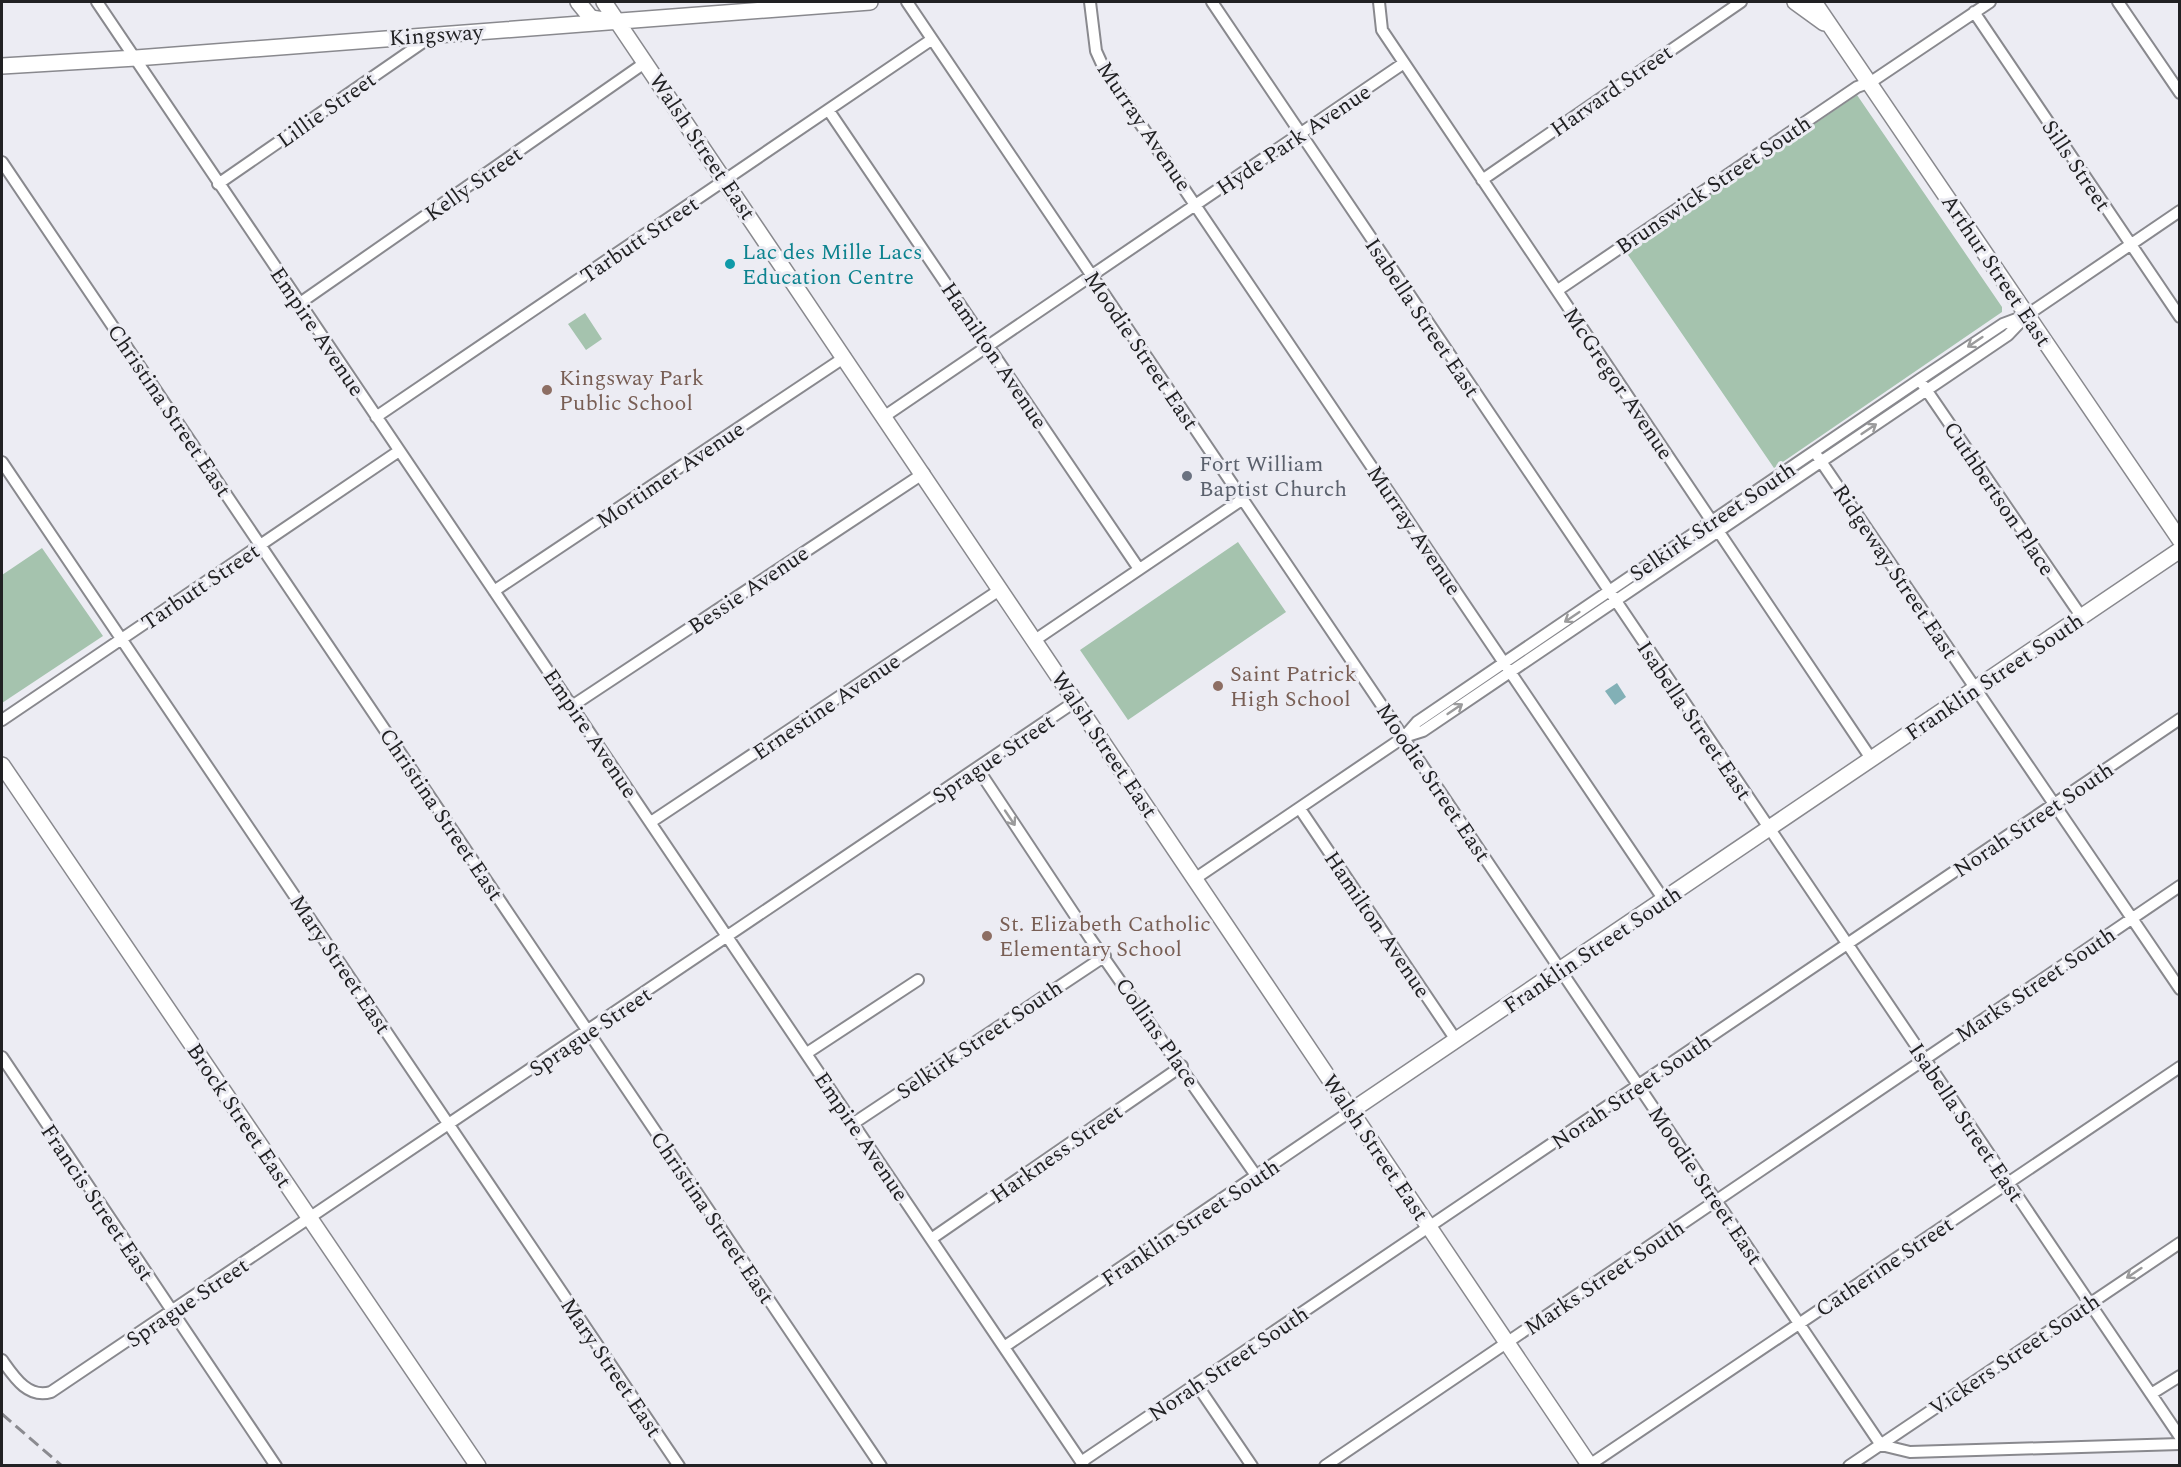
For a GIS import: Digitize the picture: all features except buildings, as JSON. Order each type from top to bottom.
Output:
[{"type":"street","name":"Empire Avenue","points":[[97,2],[1083,1464]]},
{"type":"street","points":[[578,2],[591,18],[619,22]]},
{"type":"street","name":"Walsh Street East","points":[[604,2],[846,357],[1589,1465]]},
{"type":"street","name":"Kingsway","points":[[2,66],[136,58],[870,2]]},
{"type":"street","name":"Moodie Street East","points":[[907,2],[1881,1445]]},
{"type":"street","name":"Murray Avenue","points":[[1090,2],[1096,51],[1106,74],[1197,205],[1664,900]]},
{"type":"street","name":"Isabella Street East","points":[[1212,2],[1611,597],[2180,1437]]},
{"type":"street","name":"McGregor Avenue","points":[[1379,2],[1382,30],[1872,760]]},
{"type":"street","name":"Harvard Street","points":[[1482,180],[1741,2]]},
{"type":"street","points":[[1795,2],[1837,32]]},
{"type":"street","name":"Arthur Street East","points":[[1814,2],[1837,32],[2180,540]]},
{"type":"street","name":"Brunswick Street South","points":[[1558,290],[1857,87],[1871,82],[1990,2]]},
{"type":"street","points":[[2118,2],[2180,93]]},
{"type":"street","name":"Sills Street","points":[[1974,12],[2180,317]]},
{"type":"street","name":"Lillie Street","points":[[218,184],[434,34]]},
{"type":"street","name":"Tarbutt Street","points":[[376,417],[829,111],[931,39]]},
{"type":"street","name":"Kelly Street","points":[[300,303],[646,62]]},
{"type":"street","name":"Hyde Park Avenue","points":[[885,416],[1404,63]]},
{"type":"street","name":"Hamilton Avenue","points":[[829,111],[1139,569]]},
{"type":"street","name":"Christina Street East","points":[[2,162],[262,544],[881,1466]]},
{"type":"street","name":"Selkirk Street South","points":[[1715,526],[1821,462],[2008,335],[2027,315],[2180,211]]},
{"type":"street","name":"Selkirk Street South","points":[[1196,878],[1404,737],[1417,722],[1507,667],[1715,526],[1814,452],[1919,380],[2003,324],[2027,315]]},
{"type":"street","name":"Mortimer Avenue","points":[[494,591],[846,357]]},
{"type":"street","name":"Cuthbertson Place","points":[[1919,380],[2081,616]]},
{"type":"street","name":"Tarbutt Street","points":[[2,720],[399,451]]},
{"type":"street","name":"Ridgeway Street East","points":[[1814,452],[2180,989]]},
{"type":"street","name":"Mary Street East","points":[[2,462],[679,1466]]},
{"type":"street","name":"Bessie Avenue","points":[[572,706],[924,473]]},
{"type":"street","points":[[1035,640],[1243,499]]},
{"type":"street","name":"Franklin Street South","points":[[1004,1347],[2180,550]]},
{"type":"street","name":"Ernestine Avenue","points":[[651,822],[1001,589]]},
{"type":"street","name":"Sprague Street","points":[[2,1360],[25,1388],[39,1395],[51,1392],[589,1032],[1076,701]]},
{"type":"street","name":"Norah Street South","points":[[1083,1464],[1429,1226],[1640,1086],[2180,719]]},
{"type":"street","name":"Brock Street East","points":[[2,765],[478,1466]]},
{"type":"street","name":"Collins Place","points":[[978,769],[1090,938],[1182,1066],[1257,1177]]},
{"type":"street","name":"Hamilton Avenue","points":[[1300,809],[1456,1040]]},
{"type":"street","name":"Marks Street South","points":[[1325,1466],[2180,886]]},
{"type":"street","name":"Selkirk Street South","points":[[854,1122],[1105,956]]},
{"type":"street","points":[[807,1053],[918,980]]},
{"type":"street","name":"Francis Street East","points":[[2,1057],[276,1466]]},
{"type":"street","name":"Harkness Street","points":[[931,1239],[1182,1066]]},
{"type":"street","name":"Catherine Street","points":[[1589,1465],[2180,1067]]},
{"type":"street","name":"Vickers Street South","points":[[1849,1466],[2180,1243]]},
{"type":"street","points":[[2151,1394],[2180,1376]]},
{"type":"street","points":[[1197,1385],[1252,1466]]},
{"type":"street","points":[[1881,1445],[1910,1452],[2180,1444]]},
{"type":"green space","points":[[1857,95],[2002,307],[2002,312],[1774,468],[1626,252]]},
{"type":"green space","points":[[585,313],[602,339],[586,350],[568,324]]},
{"type":"green space","points":[[1238,542],[1286,612],[1128,720],[1080,650]]},
{"type":"green space","points":[[42,548],[103,636],[2,703],[2,575]]},
{"type":"water","points":[[1617,683],[1626,697],[1615,705],[1605,691]]},
{"type":"railway","points":[[2,1414],[62,1466]]},
{"type":"place","name":"Lac des Mille Lacs Education Centre","points":[[730,264]]},
{"type":"place","name":"Kingsway Park Public School","points":[[547,390]]},
{"type":"place","name":"Fort William Baptist Church","points":[[1187,476]]},
{"type":"place","name":"Saint Patrick High School","points":[[1218,686]]},
{"type":"place","name":"St. Elizabeth Catholic Elementary School","points":[[987,936]]}]
